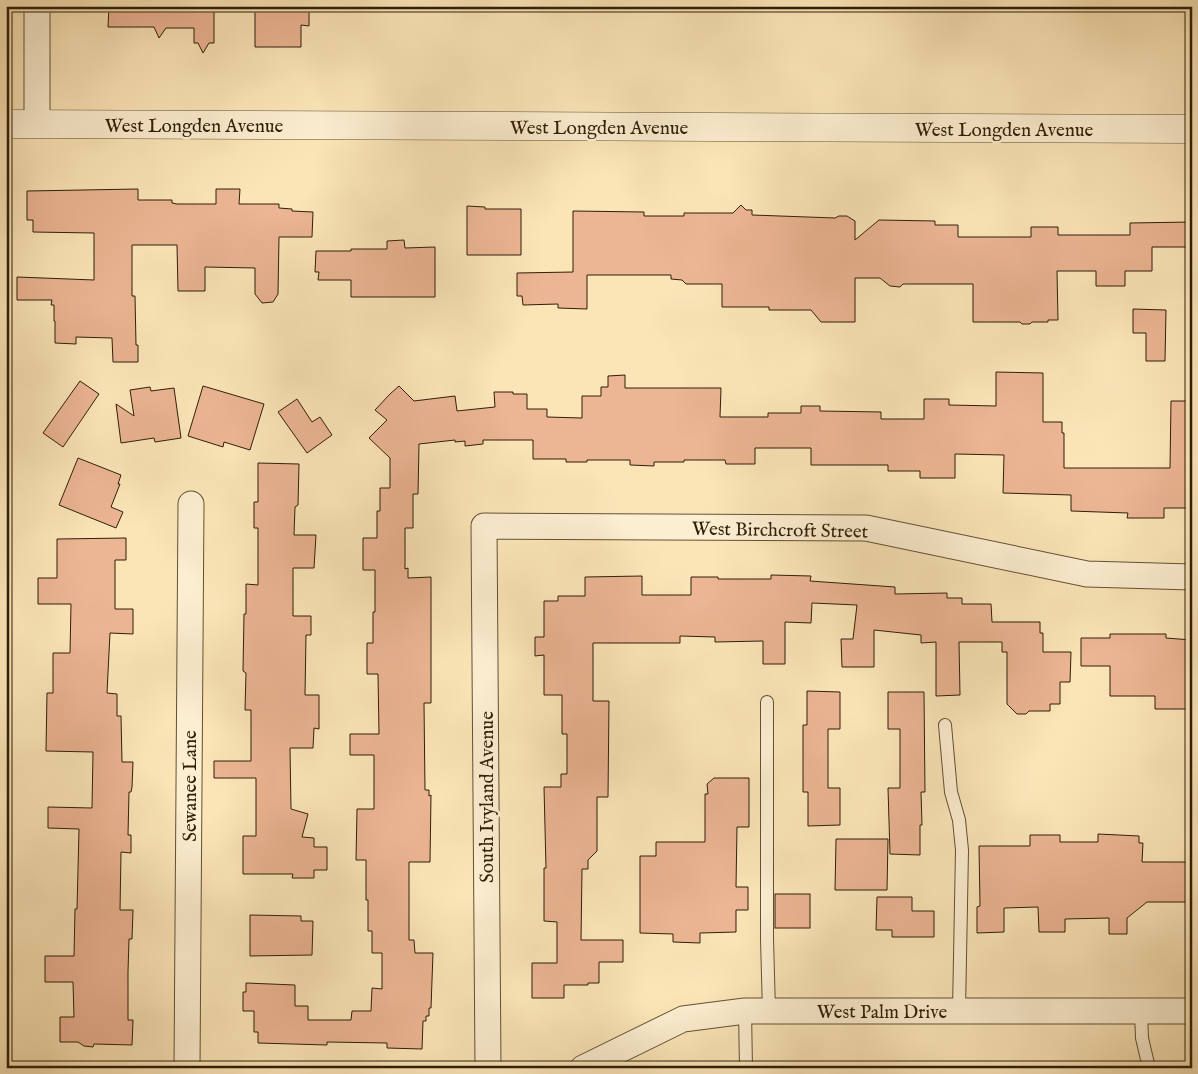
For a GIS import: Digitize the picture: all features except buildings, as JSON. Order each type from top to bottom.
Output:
[{"type":"street","points":[[37,6],[37,124]]},
{"type":"street","name":"West Longden Avenue","points":[[6,124],[1192,129]]},
{"type":"street","name":"Sewanee Lane","points":[[187,1068],[191,504]]},
{"type":"street","name":"West Birchcroft Street","points":[[484,526],[866,528],[1087,574],[1192,577]]},
{"type":"street","name":"South Ivyland Avenue","points":[[484,526],[488,1068]]},
{"type":"street","name":"West Palm Drive","points":[[583,1068],[683,1019],[757,1011],[1192,1011]]},
{"type":"lane","points":[[746,1068],[757,1011],[767,702]]},
{"type":"lane","points":[[945,725],[951,792],[959,820],[962,850],[959,1011]]},
{"type":"lane","points":[[1141,1011],[1142,1038],[1149,1068]]}]
